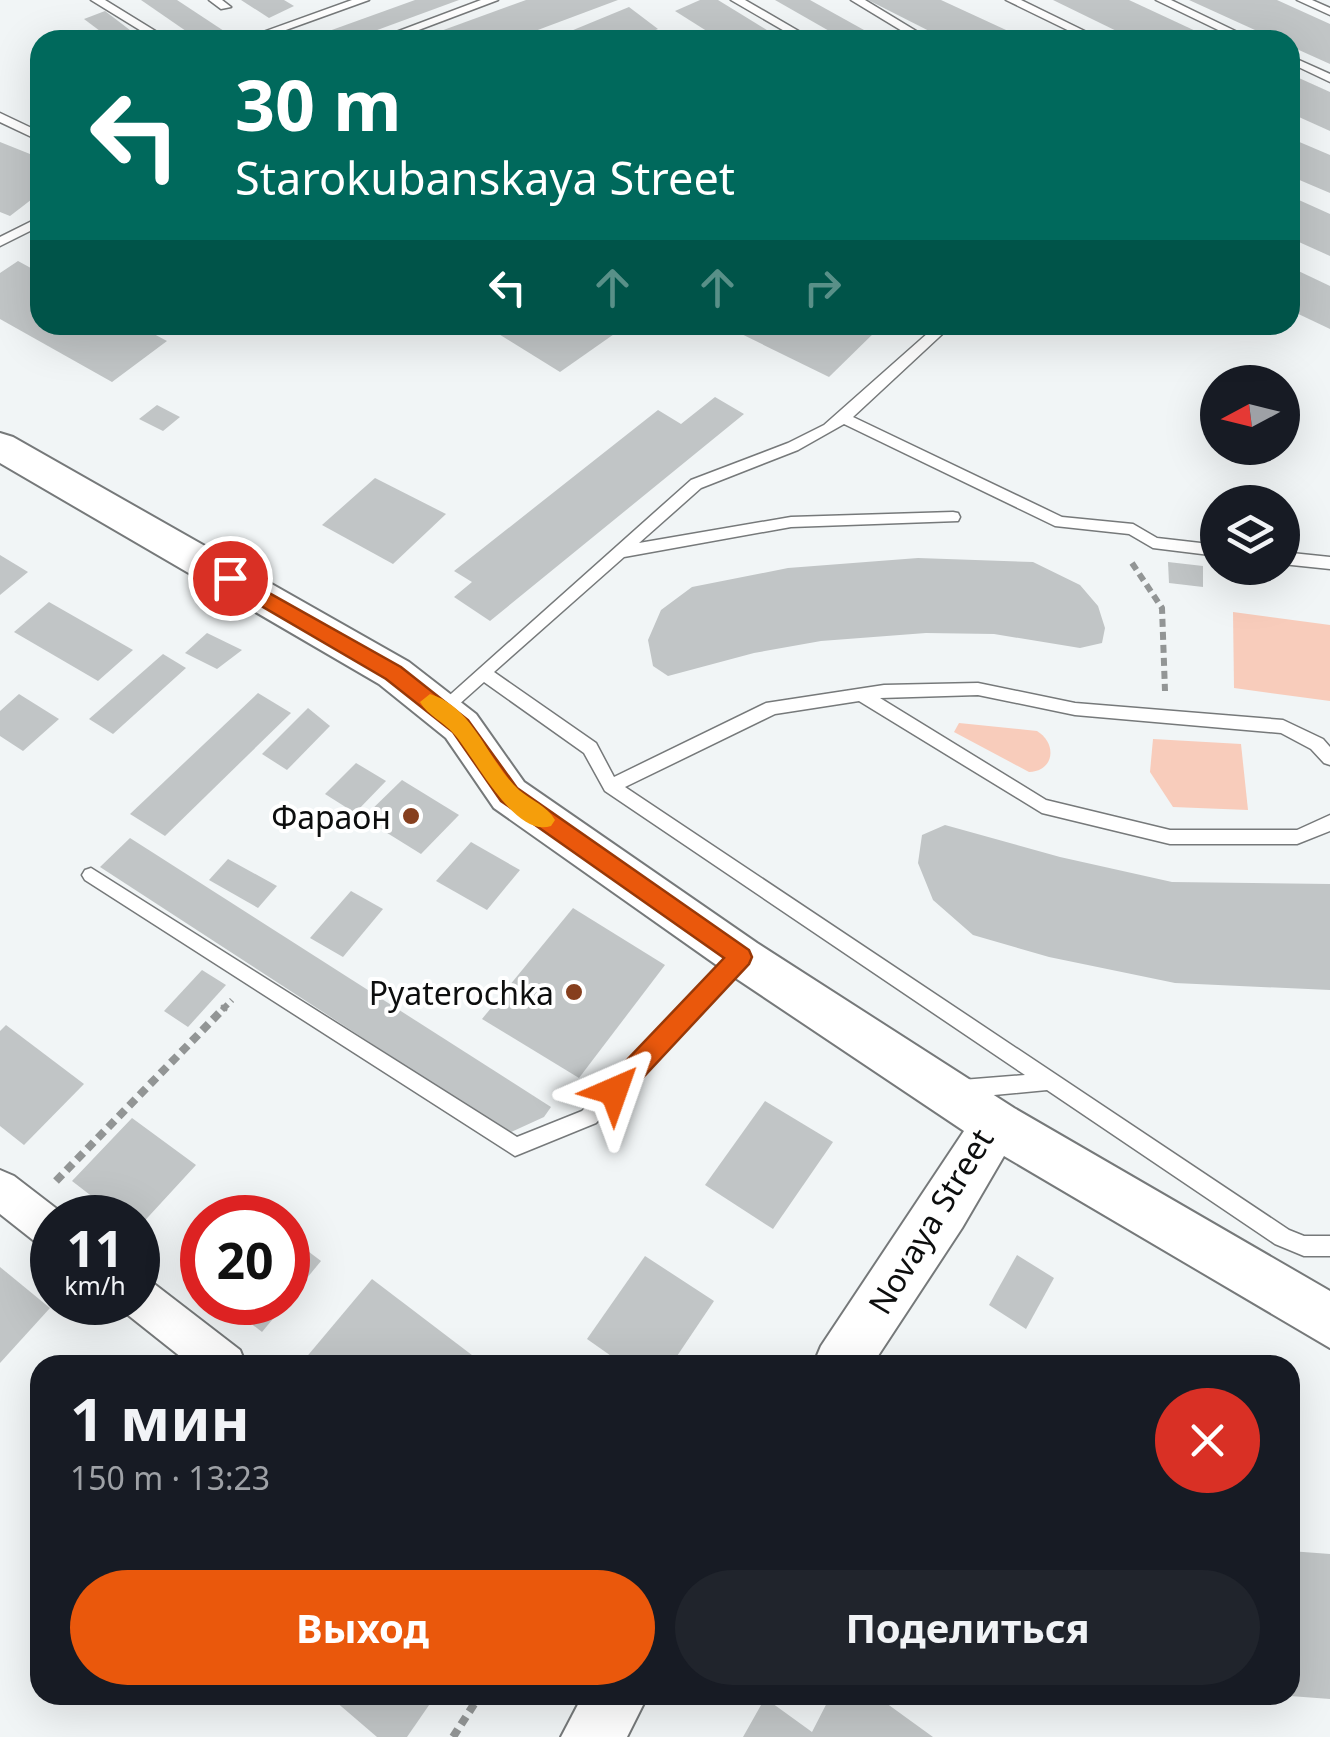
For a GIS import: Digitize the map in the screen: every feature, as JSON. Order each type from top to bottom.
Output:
[{"type":"street","name":"Novaya Street","points":[[0,446],[394,673],[461,726],[509,795],[740,957],[996,1124],[944,1211],[847,1355]]},
{"type":"street","points":[[996,1124],[1330,1321]]},
{"type":"street","points":[[160,1313],[212,1355]]},
{"type":"street","points":[[592,1737],[612,1705]]},
{"type":"lane","points":[[96,0],[147,30]]},
{"type":"lane","points":[[321,0],[336,9]]},
{"type":"lane","points":[[276,30],[363,0]]},
{"type":"lane","points":[[409,30],[492,0]]},
{"type":"lane","points":[[737,0],[790,30]]},
{"type":"lane","points":[[857,0],[908,30]]},
{"type":"lane","points":[[1012,0],[1076,30]]},
{"type":"lane","points":[[1162,0],[1226,30]]},
{"type":"lane","points":[[1303,0],[1330,12]]},
{"type":"lane","points":[[1300,64],[1330,78]]},
{"type":"lane","points":[[0,116],[30,132]]},
{"type":"lane","points":[[0,242],[30,226]]},
{"type":"lane","points":[[440,710],[696,484],[827,433],[934,335]]},
{"type":"lane","points":[[842,418],[1060,522],[1133,529],[1153,543],[1200,549]]},
{"type":"lane","points":[[618,552],[790,522],[953,517]]},
{"type":"lane","points":[[1300,560],[1330,563]]},
{"type":"lane","points":[[483,672],[590,748],[611,786],[1282,1237],[1304,1246],[1330,1246]]},
{"type":"lane","points":[[611,786],[772,708],[862,694],[978,689],[1075,709],[1283,728],[1316,744],[1330,758]]},
{"type":"lane","points":[[862,694],[1042,806],[1170,837],[1298,837],[1330,822]]},
{"type":"lane","points":[[91,875],[514,1147],[589,1118],[740,957]]},
{"type":"lane","points":[[947,1091],[1050,1081]]},
{"type":"path","points":[[1107,526],[1162,608],[1166,717]]},
{"type":"path","points":[[27,1210],[252,978]]},
{"type":"path","points":[[453,1737],[474,1705]]},
{"type":"shaded area","points":[[1233,612],[1330,625],[1330,701],[1234,688]]},
{"type":"shaded area","points":[[959,723],[1037,731],[1048,742],[1048,762],[1029,772],[954,732]]},
{"type":"shaded area","points":[[1153,739],[1241,744],[1248,810],[1173,807],[1150,772]]},
{"type":"building","points":[[141,0],[177,0],[222,30],[184,30]]},
{"type":"building","points":[[241,0],[284,0],[294,6],[269,18]]},
{"type":"building","points":[[415,0],[459,0],[377,30],[332,30]]},
{"type":"building","points":[[526,0],[618,0],[538,30],[444,30]]},
{"type":"building","points":[[700,0],[718,0],[767,30],[705,30],[675,11]]},
{"type":"building","points":[[775,0],[810,0],[864,30],[828,30]]},
{"type":"building","points":[[868,0],[941,0],[1006,30],[927,30]]},
{"type":"building","points":[[1053,0],[1129,0],[1194,30],[1114,30]]},
{"type":"building","points":[[1189,0],[1277,0],[1330,24],[1330,64],[1300,50],[1300,30],[1255,30]]},
{"type":"building","points":[[629,7],[658,29],[656,30],[573,30]]},
{"type":"building","points":[[105,11],[130,30],[99,30],[84,19]]},
{"type":"building","points":[[1300,78],[1330,92],[1330,131],[1300,118]]},
{"type":"building","points":[[0,142],[30,154],[30,201],[10,216],[0,212]]},
{"type":"building","points":[[1300,142],[1330,155],[1330,193],[1300,180]]},
{"type":"building","points":[[1300,200],[1330,214],[1330,256],[1300,242]]},
{"type":"building","points":[[18,261],[30,268],[30,335],[156,335],[167,341],[112,382],[0,319],[0,273]]},
{"type":"building","points":[[1300,272],[1330,286],[1330,329],[1300,315]]},
{"type":"building","points":[[500,335],[613,335],[560,372]]},
{"type":"building","points":[[743,335],[872,335],[829,377]]},
{"type":"building","points":[[715,397],[744,414],[490,621],[454,597],[472,582],[454,571],[658,410],[681,424]]},
{"type":"building","points":[[157,405],[180,417],[163,431],[139,419]]},
{"type":"building","points":[[375,478],[446,514],[393,564],[322,525]]},
{"type":"building","points":[[0,555],[28,572],[0,595]]},
{"type":"building","points":[[918,558],[1033,562],[1080,585],[1098,606],[1105,628],[1102,643],[1080,648],[994,634],[926,633],[821,641],[754,653],[668,676],[653,666],[648,640],[661,610],[692,587],[788,568]]},
{"type":"building","points":[[1168,562],[1200,566],[1203,587],[1169,583]]},
{"type":"building","points":[[49,602],[133,650],[98,681],[14,632]]},
{"type":"building","points":[[207,633],[242,650],[217,669],[185,653]]},
{"type":"building","points":[[163,654],[186,668],[113,734],[89,719]]},
{"type":"building","points":[[258,693],[291,713],[165,836],[130,814]]},
{"type":"building","points":[[19,694],[59,719],[23,751],[0,736],[0,711]]},
{"type":"building","points":[[308,708],[330,726],[287,770],[262,754]]},
{"type":"building","points":[[356,763],[386,781],[355,813],[325,794]]},
{"type":"building","name":"Фараон","points":[[402,780],[459,815],[421,854],[363,818]]},
{"type":"building","points":[[945,825],[1060,857],[1172,882],[1330,884],[1330,990],[1175,983],[1049,957],[973,935],[933,900],[918,863],[922,835]]},
{"type":"building","points":[[130,838],[551,1107],[544,1117],[509,1133],[100,867]]},
{"type":"building","points":[[471,842],[520,870],[487,910],[436,881]]},
{"type":"building","points":[[228,859],[277,886],[258,908],[209,880]]},
{"type":"building","points":[[351,891],[383,909],[343,957],[310,938]]},
{"type":"building","name":"Pyaterochka","points":[[573,908],[665,965],[579,1078],[482,1019]]},
{"type":"building","points":[[202,970],[226,985],[188,1027],[164,1011]]},
{"type":"building","points":[[6,1025],[84,1084],[24,1145],[0,1126],[0,1031]]},
{"type":"building","points":[[765,1101],[833,1142],[773,1229],[705,1185]]},
{"type":"building","points":[[132,1118],[196,1165],[160,1204],[160,1195],[90,1195],[72,1181]]},
{"type":"building","points":[[310,1253],[321,1261],[310,1274]]},
{"type":"building","points":[[1017,1255],[1054,1278],[1026,1329],[989,1305]]},
{"type":"building","points":[[645,1256],[714,1301],[678,1355],[610,1355],[587,1339]]},
{"type":"building","points":[[0,1267],[30,1292],[30,1325],[35,1325],[0,1363]]},
{"type":"building","points":[[372,1279],[472,1355],[308,1355]]},
{"type":"building","points":[[1300,1552],[1330,1554],[1330,1699],[1300,1697]]},
{"type":"building","points":[[340,1705],[429,1705],[407,1737],[377,1737]]},
{"type":"building","points":[[761,1705],[775,1705],[812,1732],[826,1705],[889,1705],[933,1737],[743,1737]]},
{"type":"slow traffic","points":[[430,702],[461,726],[509,795],[543,820]]},
{"type":"place","name":"Фараон","points":[[411,816]]},
{"type":"place","name":"Pyaterochka","points":[[574,992]]},
{"type":"route","points":[[230,578],[394,673],[461,726],[509,795],[740,957],[614,1091]]}]
